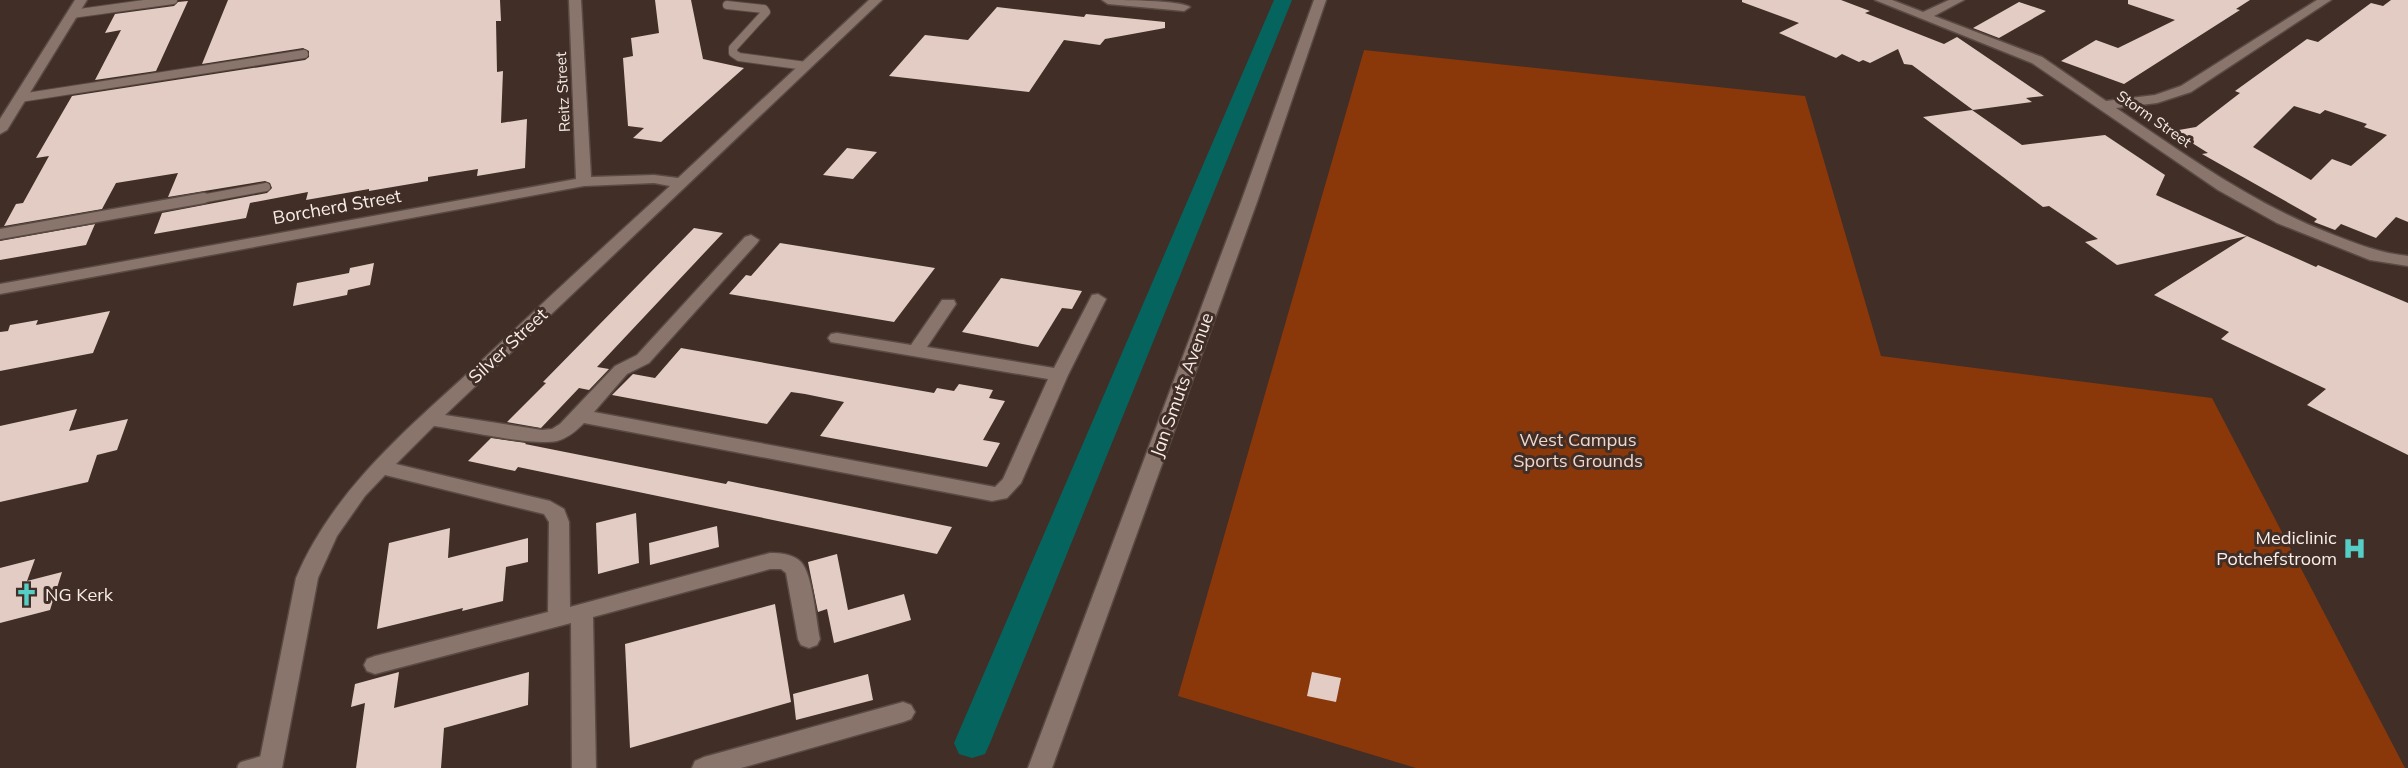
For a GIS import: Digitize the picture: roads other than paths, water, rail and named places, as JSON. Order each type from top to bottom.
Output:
[{"type":"street","points":[[0,130],[81,0]]},
{"type":"street","name":"Reitz Street","points":[[574,0],[584,182]]},
{"type":"street","name":"Silver Street","points":[[271,764],[307,578],[316,551],[330,527],[360,488],[430,419],[876,0]]},
{"type":"street","points":[[1108,0],[1184,7]]},
{"type":"street","name":"Jan Smuts Avenue","points":[[1040,768],[1241,224],[1320,0]]},
{"type":"street","name":"Storm Street","points":[[1881,0],[2037,60],[2254,206],[2315,234],[2376,257],[2408,261]]},
{"type":"street","points":[[1925,16],[1958,0]]},
{"type":"street","points":[[2105,105],[2157,99],[2186,89],[2325,0]]},
{"type":"street","name":"Borcherd Street","points":[[0,289],[584,182],[654,179],[683,183]]},
{"type":"street","points":[[430,419],[548,436],[567,429],[621,370],[643,359],[751,240]]},
{"type":"street","points":[[580,416],[992,494],[1000,493],[1011,483],[1059,375],[1098,299]]},
{"type":"street","points":[[916,351],[948,304]]},
{"type":"street","points":[[837,338],[1059,375]]},
{"type":"street","points":[[382,467],[550,508],[557,514],[559,522],[559,618]]},
{"type":"street","points":[[375,664],[559,618],[770,561],[782,560],[791,564],[796,571],[809,639]]},
{"type":"street","points":[[582,612],[584,768]]},
{"type":"street","points":[[704,768],[903,712]]},
{"type":"lane","points":[[72,14],[173,0]]},
{"type":"lane","points":[[727,5],[764,9],[766,12],[734,48],[733,53],[740,57],[806,66]]},
{"type":"lane","points":[[20,98],[304,54]]},
{"type":"lane","points":[[0,234],[266,187]]},
{"type":"lane","points":[[243,768],[271,764]]},
{"type":"waterway","points":[[972,743],[1283,0]]},
{"type":"place","name":"Mediclinic Potchefstroom","points":[[2355,548]]},
{"type":"place","name":"NG Kerk","points":[[27,595]]},
{"type":"park label","name":"West Campus Sports Grounds","points":[[1578,450]]}]
